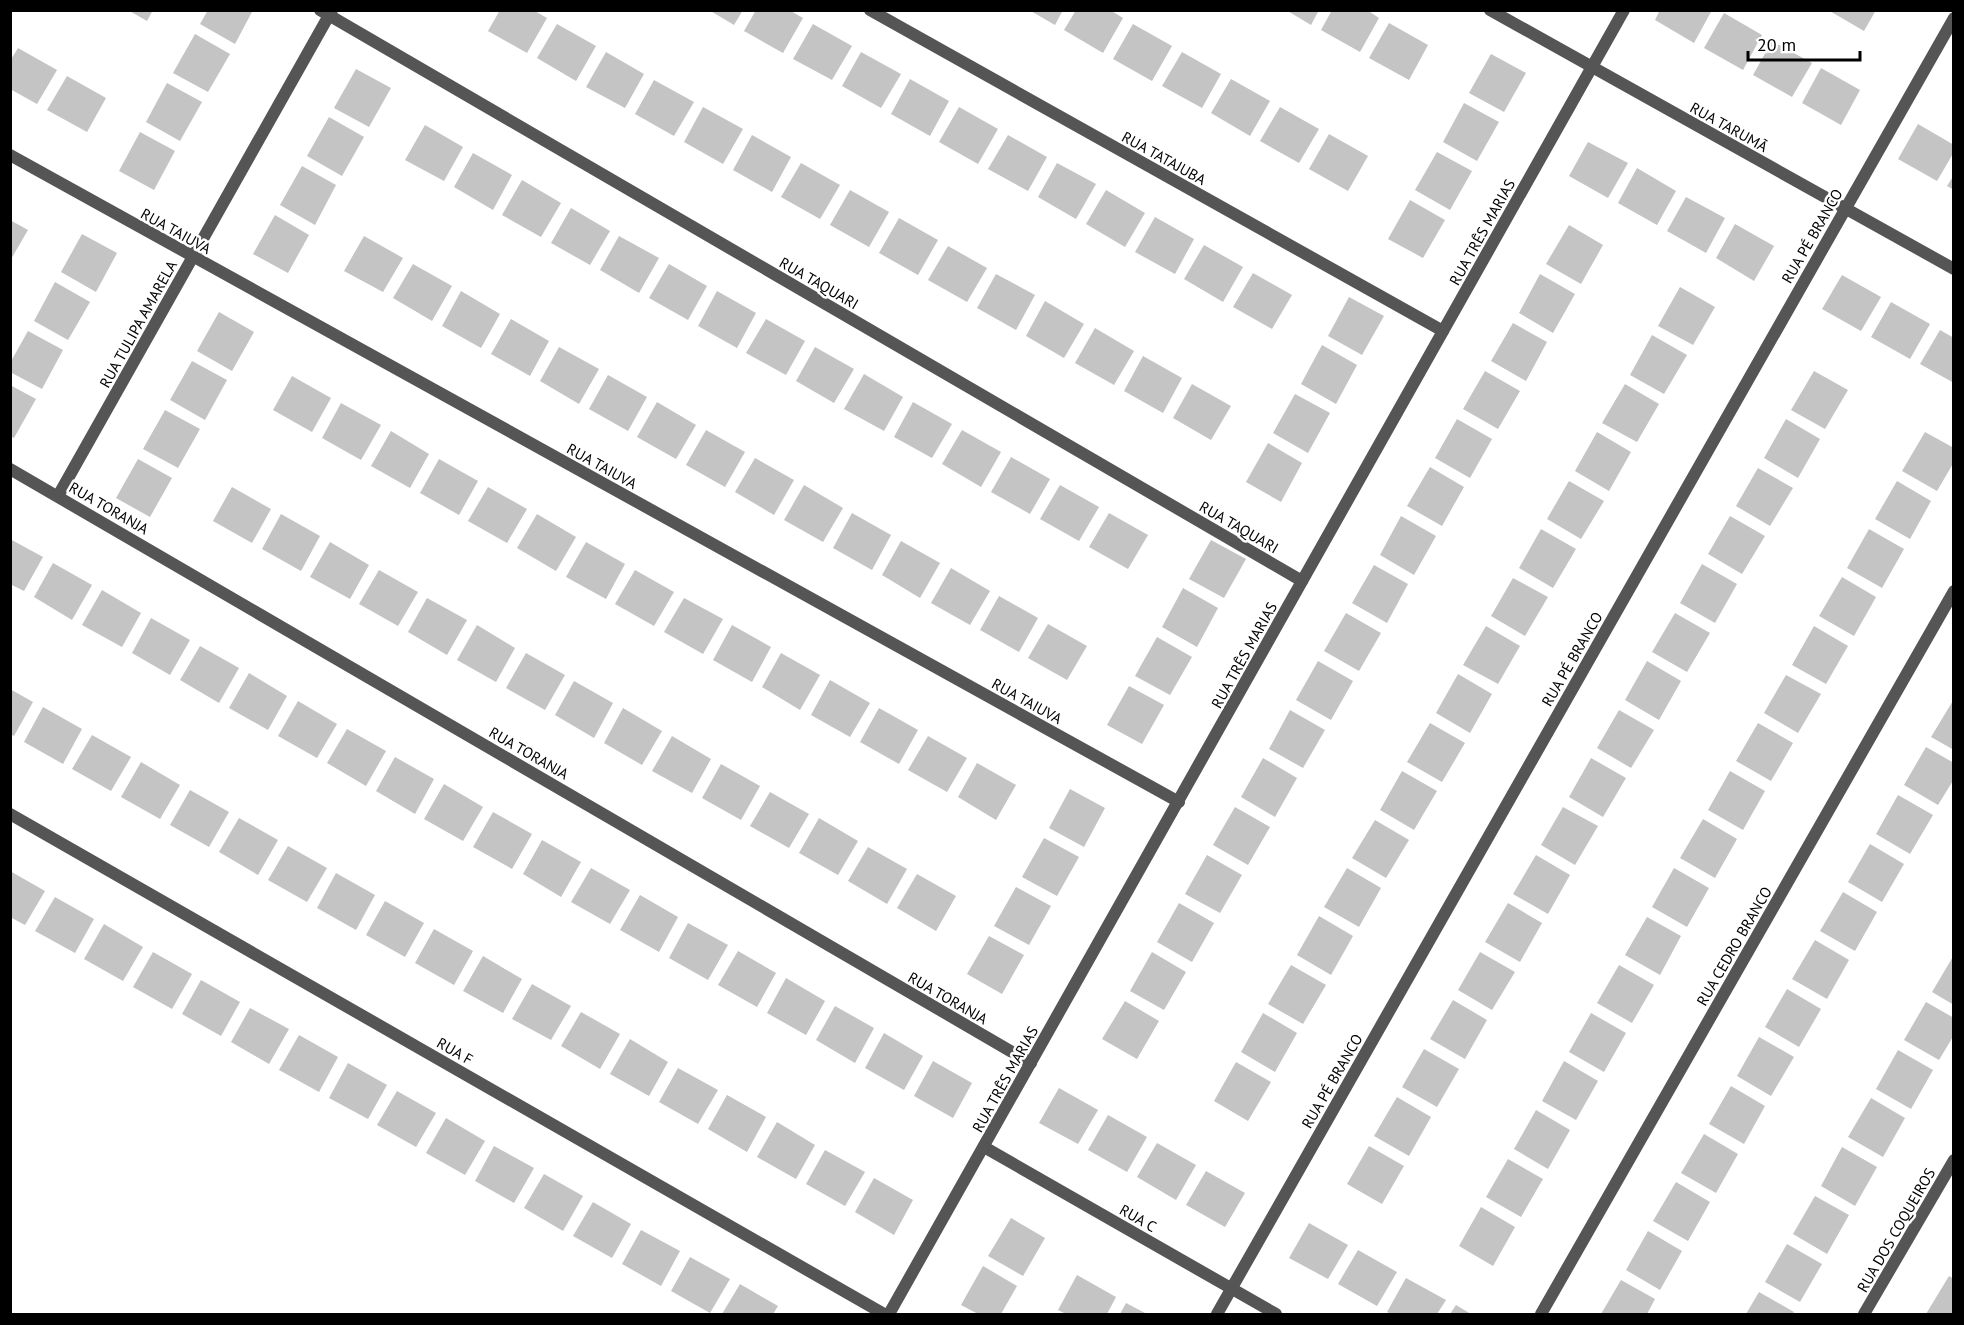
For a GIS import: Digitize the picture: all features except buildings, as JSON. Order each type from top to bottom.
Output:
[{"type":"street","name":"RUA TATAJUBA","points":[[870,10],[1443,331]]},
{"type":"street","name":"RUA TARUMÃ","points":[[1490,10],[1953,269]]},
{"type":"street","name":"RUA TRÊS MARIAS","points":[[890,1314],[1624,10]]},
{"type":"street","name":"RUA TULIPA AMARELA","points":[[58,496],[193,257],[327,12]]},
{"type":"street","name":"RUA TAQUARI","points":[[327,12],[1302,581]]},
{"type":"street","name":"RUA PÉ BRANCO","points":[[1217,1314],[1953,18]]},
{"type":"street","name":"RUA TAIUVA","points":[[10,155],[1179,802]]},
{"type":"street","name":"RUA TORANJA","points":[[10,469],[1031,1063]]},
{"type":"street","name":"RUA CEDRO BRANCO","points":[[1541,1314],[1953,591]]},
{"type":"street","name":"RUA F","points":[[10,814],[885,1314]]},
{"type":"street","name":"RUA C","points":[[984,1147],[1276,1314]]},
{"type":"street","name":"RUA DOS COQUEIROS","points":[[1864,1314],[1953,1160]]}]
